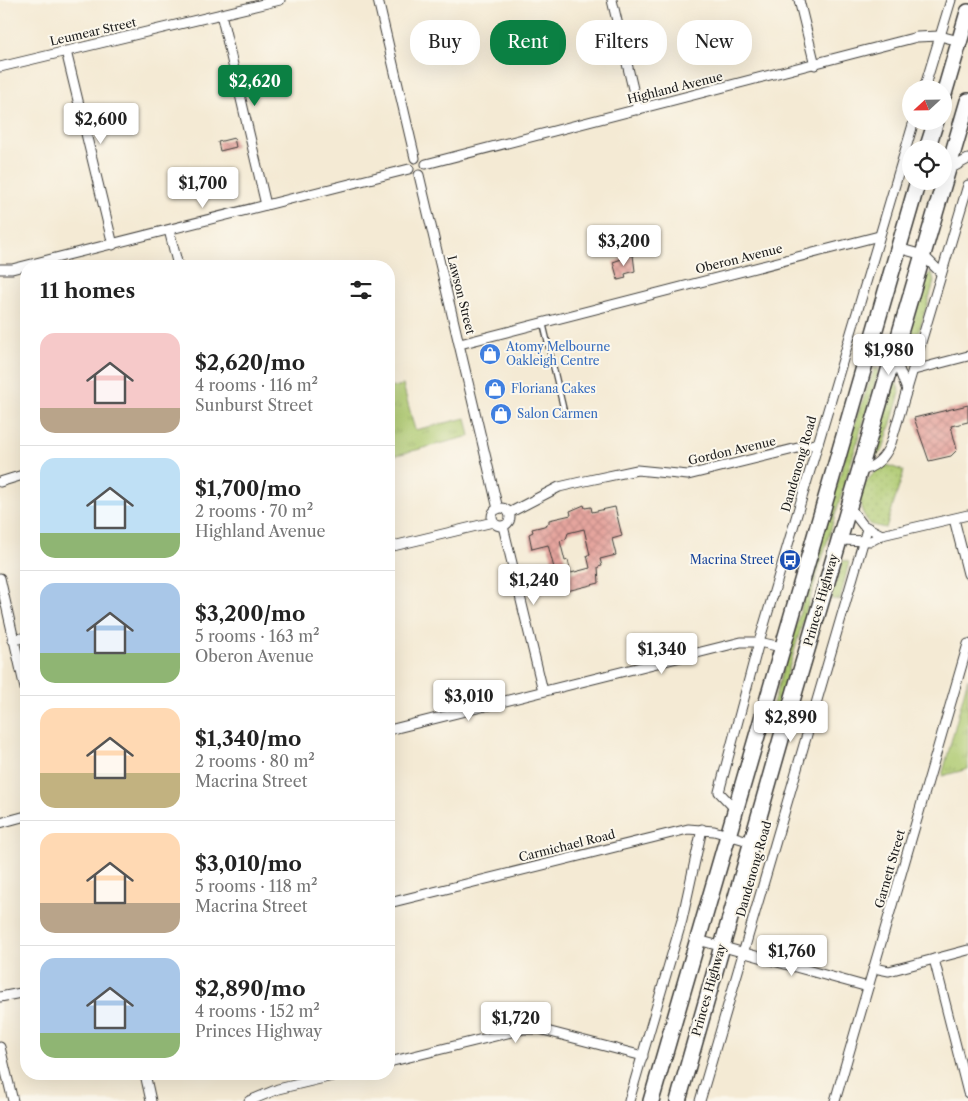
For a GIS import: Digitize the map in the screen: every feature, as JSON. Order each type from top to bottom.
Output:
[{"type":"highway","points":[[948,80],[968,12]]},
{"type":"highway","name":"Princes Highway","points":[[952,156],[968,101]]},
{"type":"highway","name":"Princes Highway","points":[[651,1101],[781,647],[915,190]]},
{"type":"highway","name":"Princes Highway","points":[[678,1101],[942,190]]},
{"type":"street","name":"Leumear Street","points":[[0,67],[280,0]]},
{"type":"street","points":[[378,0],[415,158]]},
{"type":"street","points":[[612,0],[638,110]]},
{"type":"street","points":[[799,0],[815,65]]},
{"type":"street","points":[[927,80],[951,0]]},
{"type":"street","points":[[220,14],[266,205]]},
{"type":"street","name":"Highland Avenue","points":[[426,164],[917,38],[940,36],[960,41]]},
{"type":"street","points":[[66,51],[113,244]]},
{"type":"street","name":"Dandenong Road","points":[[735,809],[719,792],[758,642],[911,130]]},
{"type":"street","points":[[415,158],[423,160],[426,164],[425,171],[419,175],[413,174],[409,168],[410,162],[415,158]]},
{"type":"street","points":[[952,168],[968,159]]},
{"type":"street","points":[[59,260],[113,244],[409,168]]},
{"type":"street","name":"Lawson Street","points":[[419,175],[498,509]]},
{"type":"street","points":[[859,471],[870,468],[887,453],[914,370],[968,185]]},
{"type":"street","points":[[169,230],[176,260]]},
{"type":"street","name":"Oberon Avenue","points":[[460,344],[879,236]]},
{"type":"street","points":[[898,248],[922,255],[941,274]]},
{"type":"street","points":[[0,269],[20,270]]},
{"type":"street","points":[[893,354],[907,390]]},
{"type":"street","points":[[914,370],[968,356]]},
{"type":"street","name":"Gordon Avenue","points":[[509,513],[559,487],[585,480],[637,470],[688,475],[818,443]]},
{"type":"street","points":[[0,482],[20,476]]},
{"type":"street","points":[[849,506],[867,529],[882,535]]},
{"type":"street","points":[[498,509],[506,509],[509,513],[509,521],[503,526],[497,526],[493,522],[492,516],[498,509]]},
{"type":"street","points":[[839,540],[863,542],[875,540],[882,535],[968,515]]},
{"type":"street","points":[[954,519],[968,574]]},
{"type":"street","points":[[395,546],[493,522]]},
{"type":"street","points":[[503,526],[543,690]]},
{"type":"street","name":"Dandenong Road","points":[[700,1101],[867,529]]},
{"type":"street","points":[[0,578],[20,669]]},
{"type":"street","points":[[13,640],[20,638]]},
{"type":"street","points":[[395,728],[741,642],[758,642],[781,647]]},
{"type":"street","name":"Garnett Street","points":[[836,1101],[968,644]]},
{"type":"street","points":[[0,823],[20,818]]},
{"type":"street","points":[[629,1101],[682,920],[702,829]]},
{"type":"street","name":"Carmichael Road","points":[[395,902],[683,830],[702,829],[752,842]]},
{"type":"street","points":[[698,940],[722,945],[868,987]]},
{"type":"street","points":[[874,968],[889,971],[968,950]]},
{"type":"street","points":[[934,959],[968,1093]]},
{"type":"street","points":[[0,997],[20,993]]},
{"type":"street","points":[[395,1061],[524,1029],[539,1029],[643,1056]]},
{"type":"street","points":[[0,1048],[13,1101]]},
{"type":"street","points":[[146,1080],[151,1101]]},
{"type":"street","points":[[249,1101],[278,1089],[316,1080]]},
{"type":"lane","points":[[543,323],[564,411]]},
{"type":"green space","points":[[932,272],[934,282],[905,377],[901,361],[926,276]]},
{"type":"green space","points":[[875,368],[879,370],[780,698],[768,721],[858,413]]},
{"type":"green space","points":[[897,383],[900,393],[883,450],[872,459],[893,384]]},
{"type":"green space","points":[[403,385],[415,430],[466,418],[470,436],[395,455],[395,387]]},
{"type":"green space","points":[[884,464],[904,471],[886,528],[871,525],[861,508],[860,500],[861,492],[865,485]]},
{"type":"green space","points":[[843,560],[849,562],[840,600],[831,599]]},
{"type":"green space","points":[[968,678],[968,769],[942,776]]},
{"type":"building","points":[[234,138],[236,147],[220,151],[218,142]]},
{"type":"building","points":[[633,255],[635,271],[625,274],[626,278],[618,280],[613,262]]},
{"type":"building","points":[[968,405],[968,422],[951,426],[957,450],[951,456],[929,461],[914,418]]},
{"type":"building","points":[[584,505],[585,508],[591,507],[592,512],[615,507],[622,536],[612,539],[616,555],[600,559],[602,566],[598,567],[599,583],[567,591],[567,587],[537,594],[534,581],[542,579],[541,575],[555,572],[548,545],[532,549],[529,534],[533,532],[532,529],[549,523],[549,520],[571,515],[570,511]],"holes":[[[584,529],[590,555],[587,555],[590,568],[571,573],[568,560],[565,561],[560,541],[566,539],[568,533]]]},
{"type":"place","name":"Atomy Melbourne Oakleigh Centre","points":[[490,354]]},
{"type":"place","name":"Floriana Cakes","points":[[495,389]]},
{"type":"place","name":"Salon Carmen","points":[[501,414]]},
{"type":"place","name":"Macrina Street","points":[[790,560]]}]
